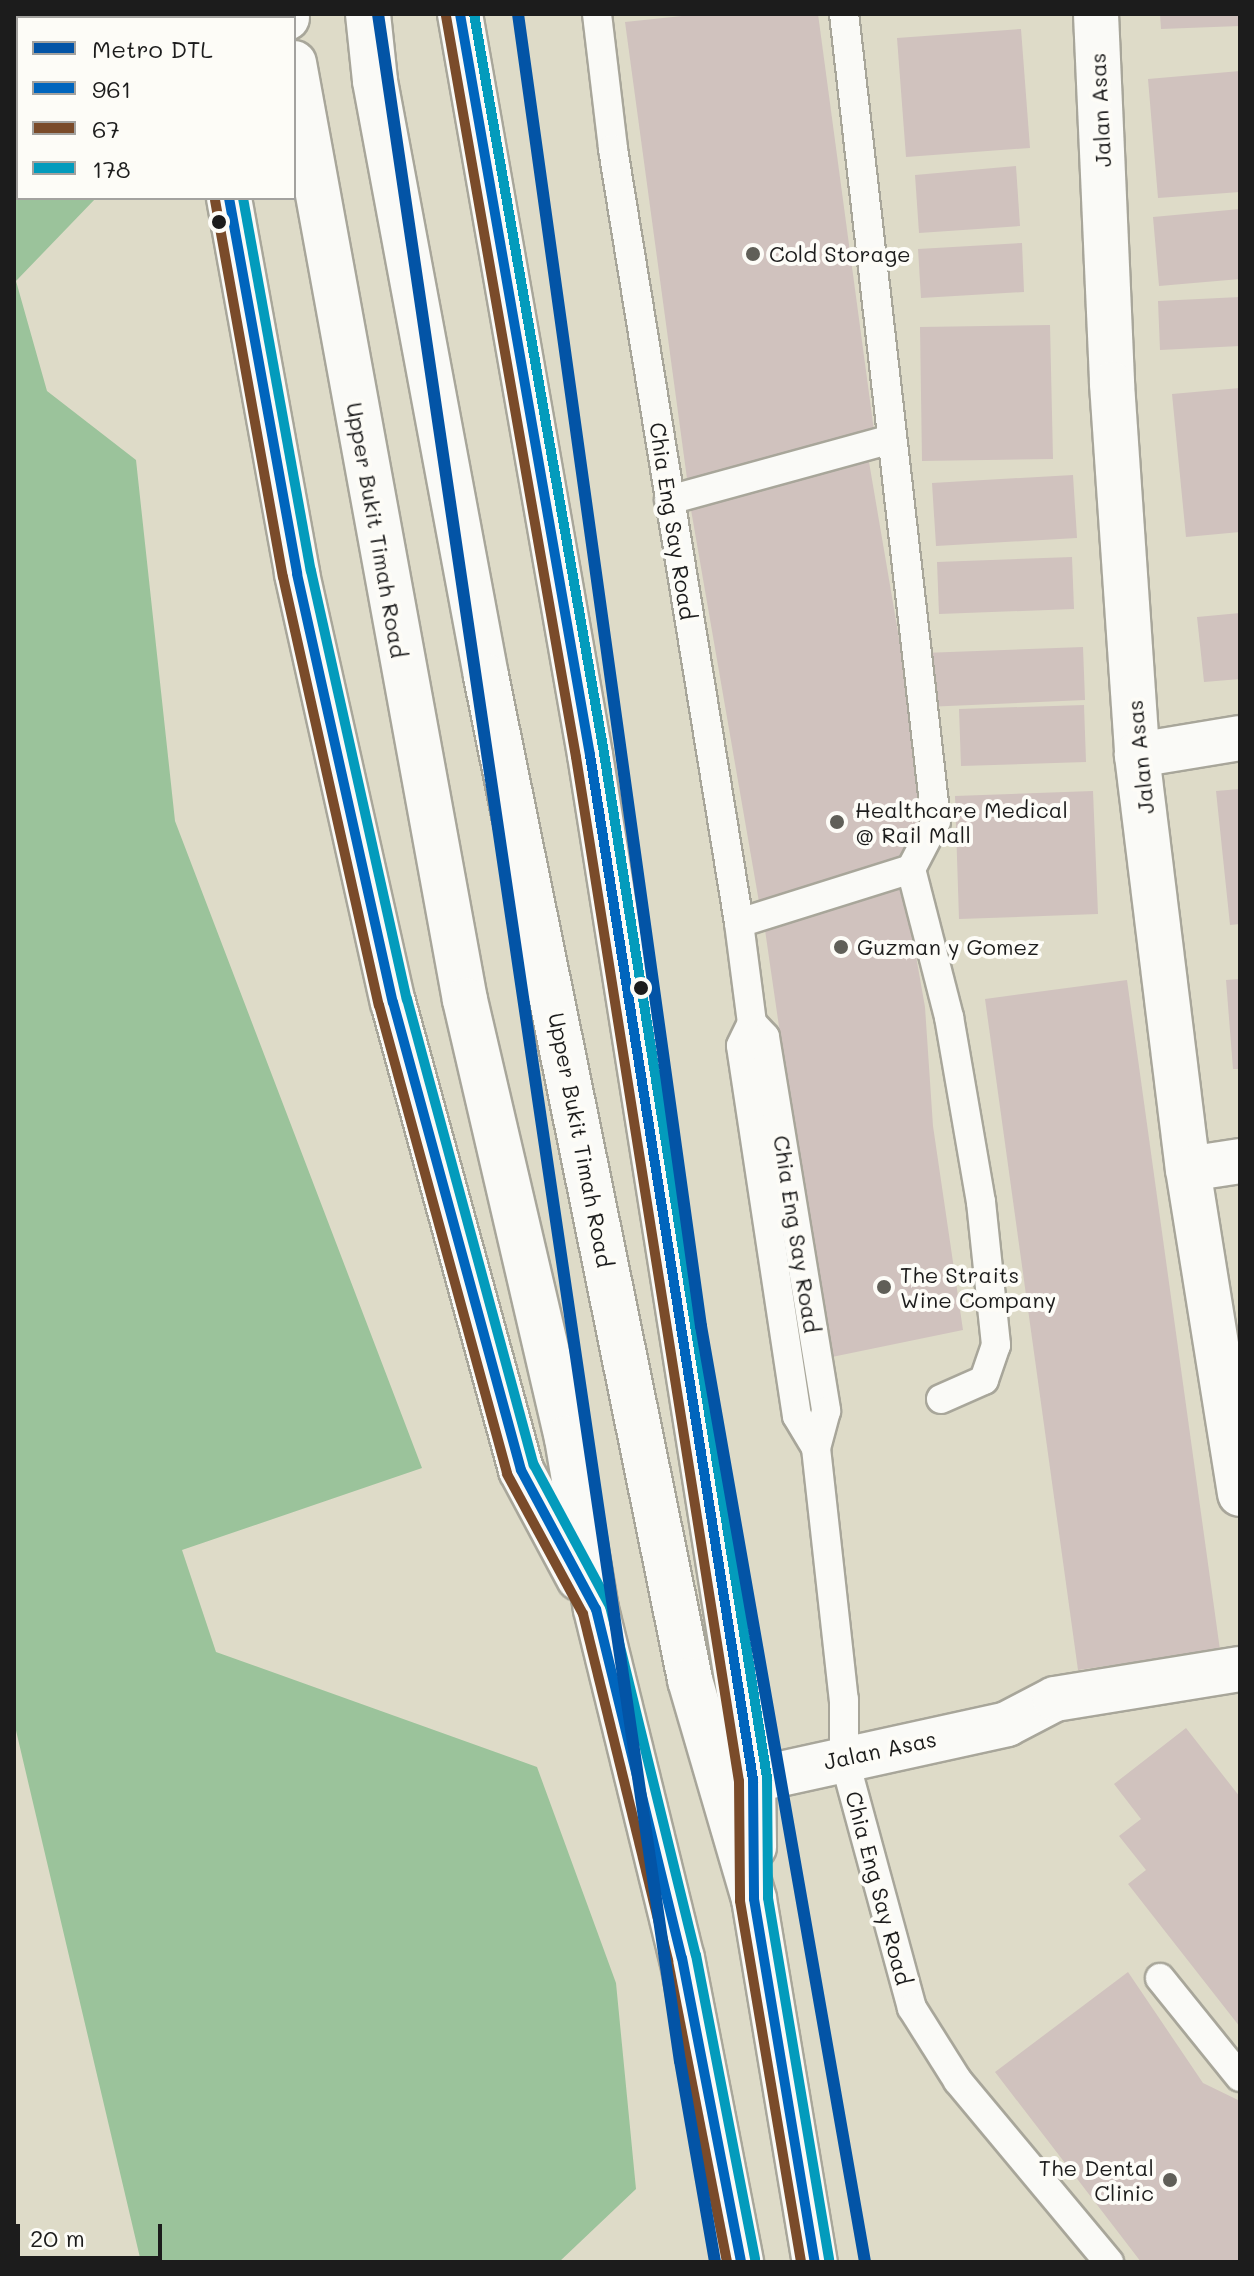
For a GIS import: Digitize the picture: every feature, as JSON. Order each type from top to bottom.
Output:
[{"type":"main road","name":"Upper Bukit Timah Road","points":[[368,14],[375,81],[480,644],[690,1680],[754,1899],[815,2262]]},
{"type":"main road","points":[[460,14],[590,755],[753,1780],[754,1899]]},
{"type":"main road","name":"Jalan Asas","points":[[1096,14],[1112,384],[1137,755],[1188,1169],[1240,1494]]},
{"type":"main road","name":"Upper Bukit Timah Road","points":[[296,74],[465,1000],[567,1438],[596,1609],[682,1958],[741,2262]]},
{"type":"main road","points":[[229,200],[297,574],[393,1002],[521,1470],[596,1609]]},
{"type":"main road","points":[[1137,755],[1240,738]]},
{"type":"main road","points":[[1188,1169],[1240,1161]]},
{"type":"main road","name":"Jalan Asas","points":[[753,1780],[1007,1724],[1055,1699],[1240,1669]]},
{"type":"main road","name":"Jalan Asas","points":[[1007,1724],[1064,1728],[1240,1697]]},
{"type":"lane","points":[[844,14],[936,821],[911,869],[949,1017],[981,1202],[996,1345],[984,1380],[941,1399]]},
{"type":"lane","name":"Chia Eng Say Road","points":[[605,16],[669,500],[739,923],[752,1023],[741,1046],[797,1416],[816,1448],[844,1700],[844,1758],[912,2008],[958,2081],[1109,2262]]},
{"type":"lane","points":[[669,500],[892,439]]},
{"type":"lane","points":[[739,923],[911,869]]},
{"type":"lane","points":[[1160,1978],[1240,2077]]},
{"type":"green space","points":[[14,14],[33,16],[16,16],[16,200],[94,200],[16,281],[47,391],[136,460],[175,821],[422,1468],[182,1550],[216,1652],[537,1767],[616,1983],[636,2189],[559,2262],[141,2262],[14,1722]]},
{"type":"building","name":"Cold Storage","points":[[701,14],[818,14],[875,438],[688,486],[625,22]]},
{"type":"building","points":[[1160,14],[1240,14],[1240,26],[1161,29]]},
{"type":"building","points":[[1021,29],[1030,148],[906,157],[897,38]]},
{"type":"building","points":[[1240,71],[1240,192],[1158,198],[1148,79]]},
{"type":"building","points":[[1016,166],[1020,226],[919,233],[915,175]]},
{"type":"building","points":[[1240,209],[1240,279],[1159,286],[1153,217]]},
{"type":"building","points":[[1022,243],[1024,292],[921,298],[918,249]]},
{"type":"building","points":[[1240,297],[1240,346],[1160,350],[1158,301]]},
{"type":"building","points":[[1050,325],[1053,459],[922,461],[920,327]]},
{"type":"building","points":[[1240,388],[1240,532],[1186,537],[1172,394]]},
{"type":"building","points":[[868,456],[930,820],[907,863],[759,902],[690,504]]},
{"type":"building","points":[[1073,475],[1077,538],[936,546],[932,483]]},
{"type":"building","points":[[1072,557],[1074,609],[939,614],[937,562]]},
{"type":"building","points":[[1240,613],[1240,679],[1204,682],[1197,617]]},
{"type":"building","points":[[1083,647],[1085,700],[925,707],[923,653]]},
{"type":"building","points":[[1084,705],[1086,762],[961,766],[959,709]]},
{"type":"building","points":[[1240,789],[1240,924],[1230,925],[1216,791]]},
{"type":"building","points":[[1093,791],[1098,914],[959,919],[955,796]]},
{"type":"building","points":[[904,888],[925,1007],[933,1126],[963,1330],[827,1358],[765,930]]},
{"type":"building","points":[[1240,979],[1240,1069],[1233,1069],[1226,980]]},
{"type":"building","points":[[1127,980],[1220,1650],[1078,1670],[985,999]]},
{"type":"building","points":[[1186,1728],[1240,1797],[1240,2027],[1128,1884],[1146,1870],[1119,1836],[1141,1819],[1114,1784]]},
{"type":"building","points":[[1128,1972],[1203,2083],[1240,2101],[1240,2262],[1141,2262],[995,2072]]},
{"type":"metro line","name":"DTL","points":[[378,14],[680,2061],[715,2262]]},
{"type":"metro line","name":"DTL","points":[[518,14],[701,1326],[865,2262]]},
{"type":"transit line","name":"961","points":[[460,14],[590,755],[753,1780],[754,1899],[815,2262]]},
{"type":"transit line","name":"178","points":[[474,14],[604,753],[767,1778],[768,1898],[829,2260]]},
{"type":"transit line","name":"67","points":[[446,16],[576,757],[739,1781],[740,1901],[801,2262]]},
{"type":"transit line","name":"67","points":[[215,200],[283,577],[379,1005],[507,1474],[583,1614],[668,1961],[727,2262]]},
{"type":"transit line","name":"961","points":[[229,200],[297,574],[393,1002],[521,1470],[596,1609],[682,1958],[741,2262]]},
{"type":"transit line","name":"178","points":[[243,200],[311,571],[407,999],[534,1465],[610,1606],[696,1955],[755,2259]]},
{"type":"place","name":"Cold Storage","points":[[753,254]]},
{"type":"place","name":"Healthcare Medical @ Rail Mall","points":[[837,822]]},
{"type":"place","name":"Guzman y Gomez","points":[[841,947]]},
{"type":"place","name":"The Straits Wine Company","points":[[884,1287]]},
{"type":"place","name":"The Dental Clinic","points":[[1170,2180]]}]
